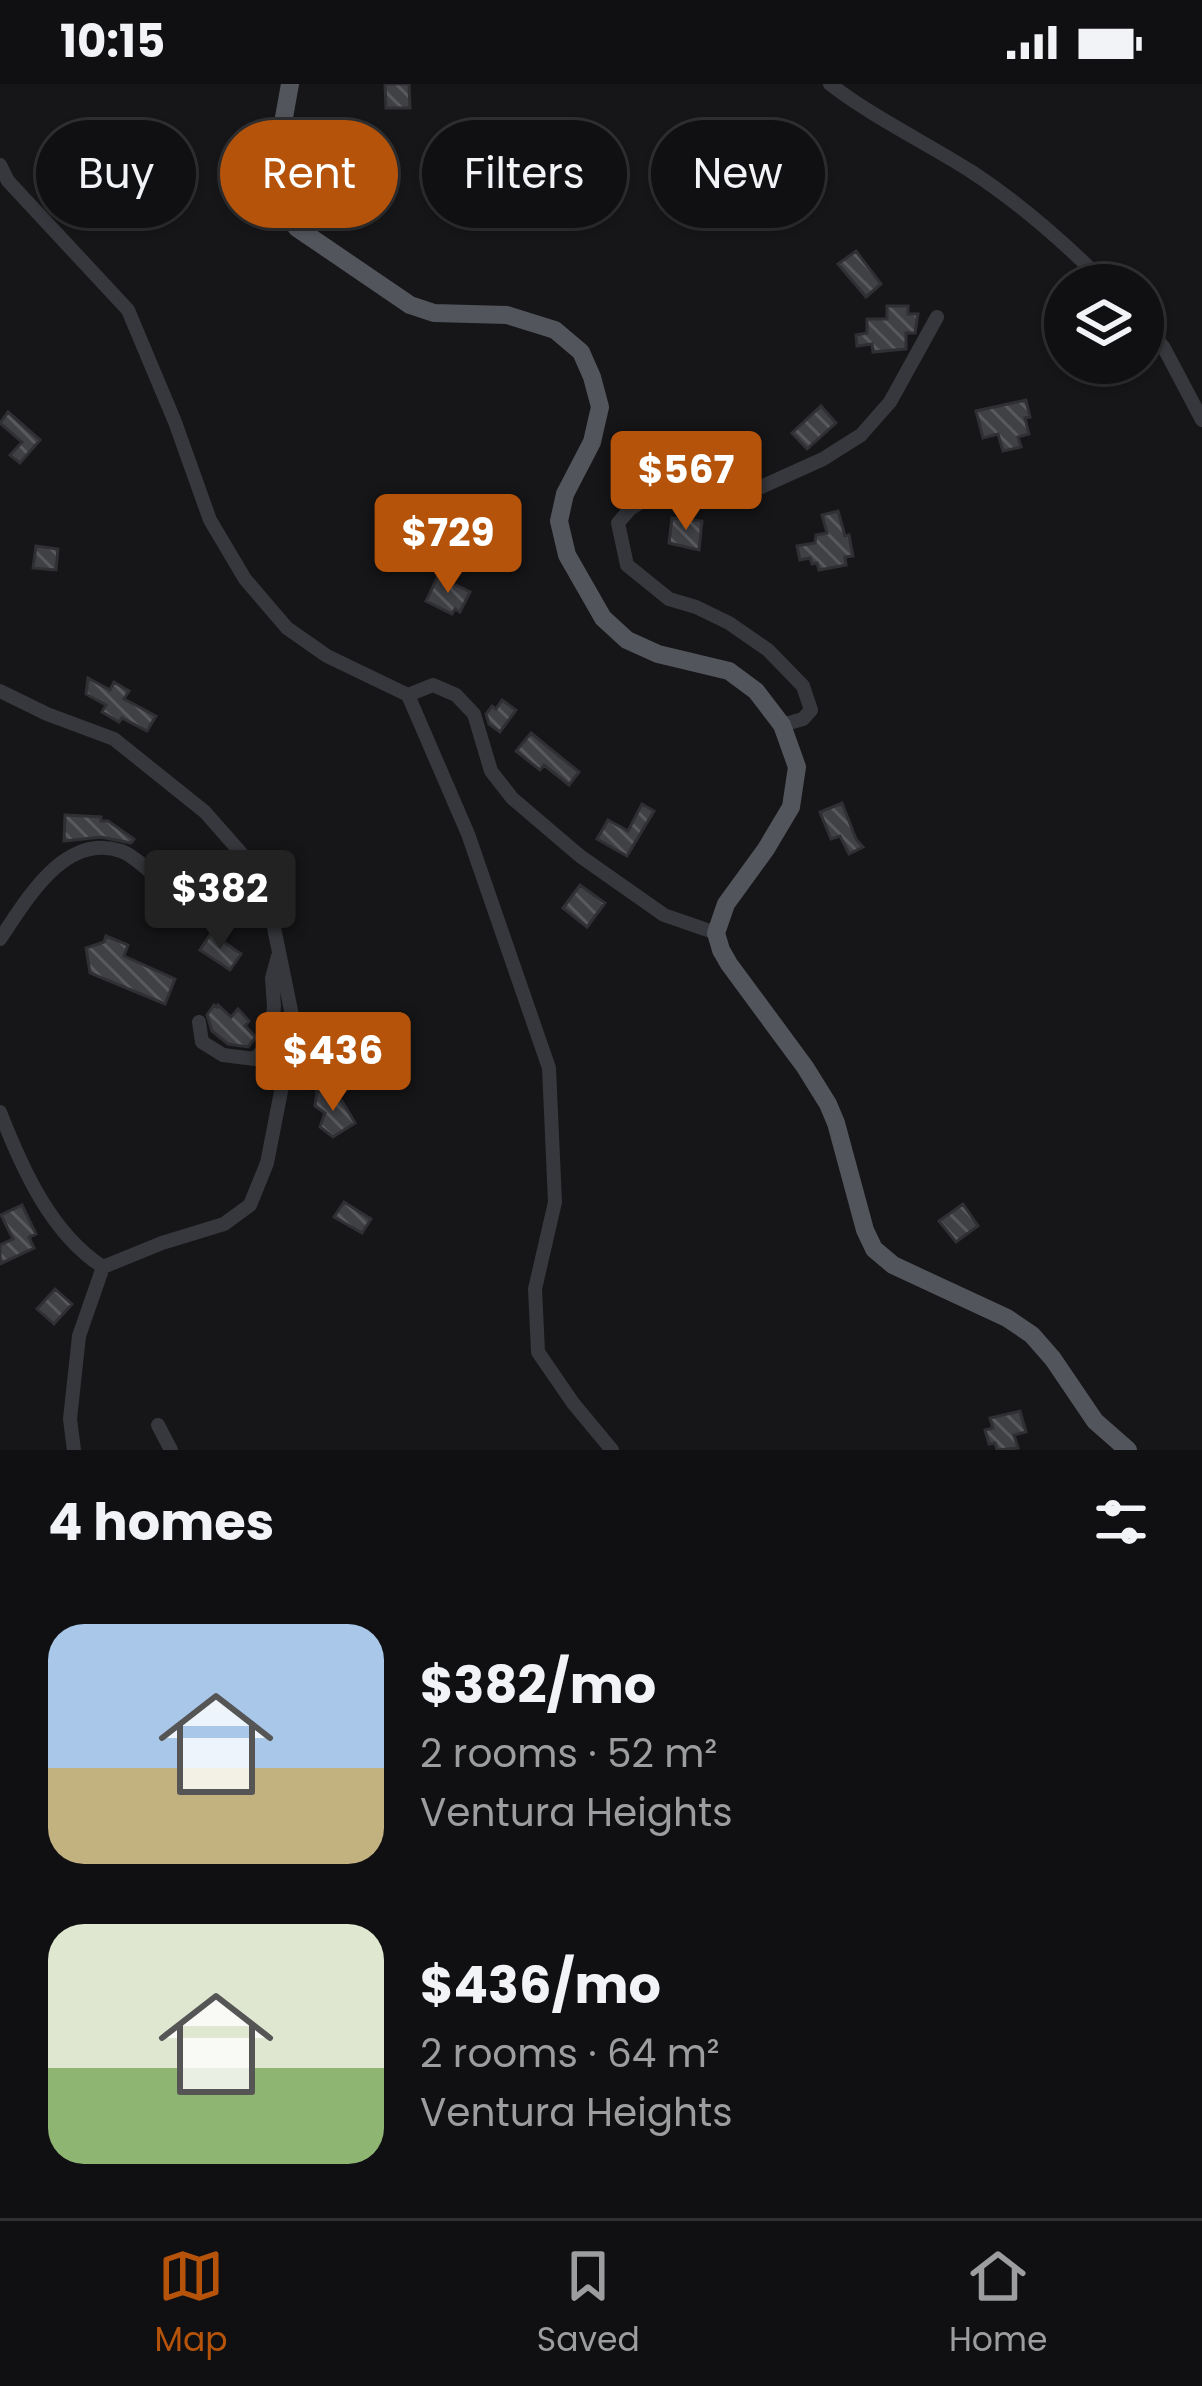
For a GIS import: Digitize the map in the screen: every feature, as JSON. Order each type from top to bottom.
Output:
[{"type":"main road","points":[[290,84],[274,196],[297,228],[410,305],[434,313],[507,315],[555,331],[581,352],[600,407],[592,442],[565,494],[560,521],[567,555],[603,618],[627,640],[658,654],[729,671],[756,691],[782,724],[797,766],[791,807],[726,904],[716,933],[729,964],[828,1104],[874,1249],[893,1265],[1007,1318],[1032,1336],[1095,1421],[1128,1450]]},
{"type":"street","points":[[830,84],[975,174],[1061,239],[1086,264]]},
{"type":"street","points":[[0,165],[8,181],[128,310],[210,520],[245,579],[286,628],[327,656],[408,695],[468,834],[549,1068],[555,1202],[535,1289],[538,1352],[612,1450]]},
{"type":"street","points":[[782,724],[803,719],[811,710],[803,686],[748,636],[696,607],[669,599],[627,565],[618,523],[652,495],[674,492],[723,499],[761,488],[824,459],[861,435],[890,402],[937,317]]},
{"type":"street","points":[[1164,348],[1202,420]]},
{"type":"street","points":[[408,695],[433,685],[456,695],[474,714],[491,771],[512,798],[580,856],[664,915],[716,933]]},
{"type":"street","points":[[0,691],[113,739],[205,812],[249,862],[271,913],[294,1025],[267,1163],[250,1205],[224,1224],[103,1268],[79,1336],[70,1419],[74,1450]]},
{"type":"street","points":[[0,939],[41,881],[70,857],[100,848],[125,852],[194,912]]},
{"type":"street","points":[[199,1022],[202,1042],[223,1055],[255,1059],[271,1041],[272,978],[279,951]]},
{"type":"street","points":[[0,1112],[40,1198],[81,1253],[103,1268]]},
{"type":"street","points":[[158,1424],[171,1450]]},
{"type":"building","points":[[385,84],[409,84],[410,108],[386,108]]},
{"type":"building","points":[[856,251],[881,284],[866,297],[838,264]]},
{"type":"building","points":[[887,306],[908,306],[908,314],[918,314],[915,333],[906,333],[906,349],[873,352],[872,344],[857,346],[856,335],[867,333],[867,319],[887,319]]},
{"type":"building","points":[[1026,400],[1029,434],[1018,437],[1021,447],[1003,451],[998,434],[983,438],[976,411]]},
{"type":"building","points":[[821,406],[836,423],[807,449],[792,433]]},
{"type":"building","points":[[8,412],[40,440],[20,463],[10,455],[22,442],[0,423]]},
{"type":"building","points":[[838,511],[853,556],[845,557],[846,565],[819,570],[810,558],[800,560],[797,546],[815,543],[816,535],[827,533],[822,515]]},
{"type":"building","points":[[672,518],[702,521],[699,550],[669,543]]},
{"type":"building","points":[[36,546],[58,549],[56,570],[33,568]]},
{"type":"building","points":[[438,576],[470,592],[460,612],[455,609],[452,614],[426,601]]},
{"type":"building","points":[[88,678],[110,690],[114,682],[129,691],[124,699],[156,716],[147,731],[102,712],[106,705],[86,694]]},
{"type":"building","points":[[502,700],[516,710],[500,732],[489,724],[486,714]]},
{"type":"building","points":[[531,733],[579,772],[569,785],[516,751]]},
{"type":"building","points":[[842,803],[863,847],[849,854],[840,836],[831,839],[820,812]]},
{"type":"building","points":[[642,804],[654,811],[627,856],[597,839],[608,820],[628,831]]},
{"type":"building","points":[[65,815],[101,817],[134,839],[131,843],[101,837],[64,841]]},
{"type":"building","points":[[580,885],[605,903],[587,927],[563,908]]},
{"type":"building","points":[[211,933],[241,954],[230,970],[200,950]]},
{"type":"building","points":[[106,936],[128,945],[124,956],[175,979],[165,1004],[90,973],[86,948],[104,942]]},
{"type":"building","points":[[214,1005],[231,1017],[238,1009],[249,1021],[245,1026],[256,1037],[248,1047],[228,1044],[212,1031],[207,1015]]},
{"type":"building","points":[[317,1090],[342,1101],[355,1123],[333,1137],[320,1127],[325,1113],[315,1106]]},
{"type":"building","points":[[344,1202],[371,1219],[362,1233],[334,1217]]},
{"type":"building","points":[[963,1204],[978,1226],[956,1242],[939,1221]]},
{"type":"building","points":[[22,1205],[36,1234],[29,1237],[34,1248],[0,1264],[0,1245],[13,1239],[1,1215]]},
{"type":"building","points":[[55,1289],[72,1304],[54,1324],[37,1309]]},
{"type":"building","points":[[1020,1411],[1026,1432],[1014,1435],[1018,1448],[997,1450],[995,1443],[989,1444],[985,1430],[993,1428],[990,1418]]}]
